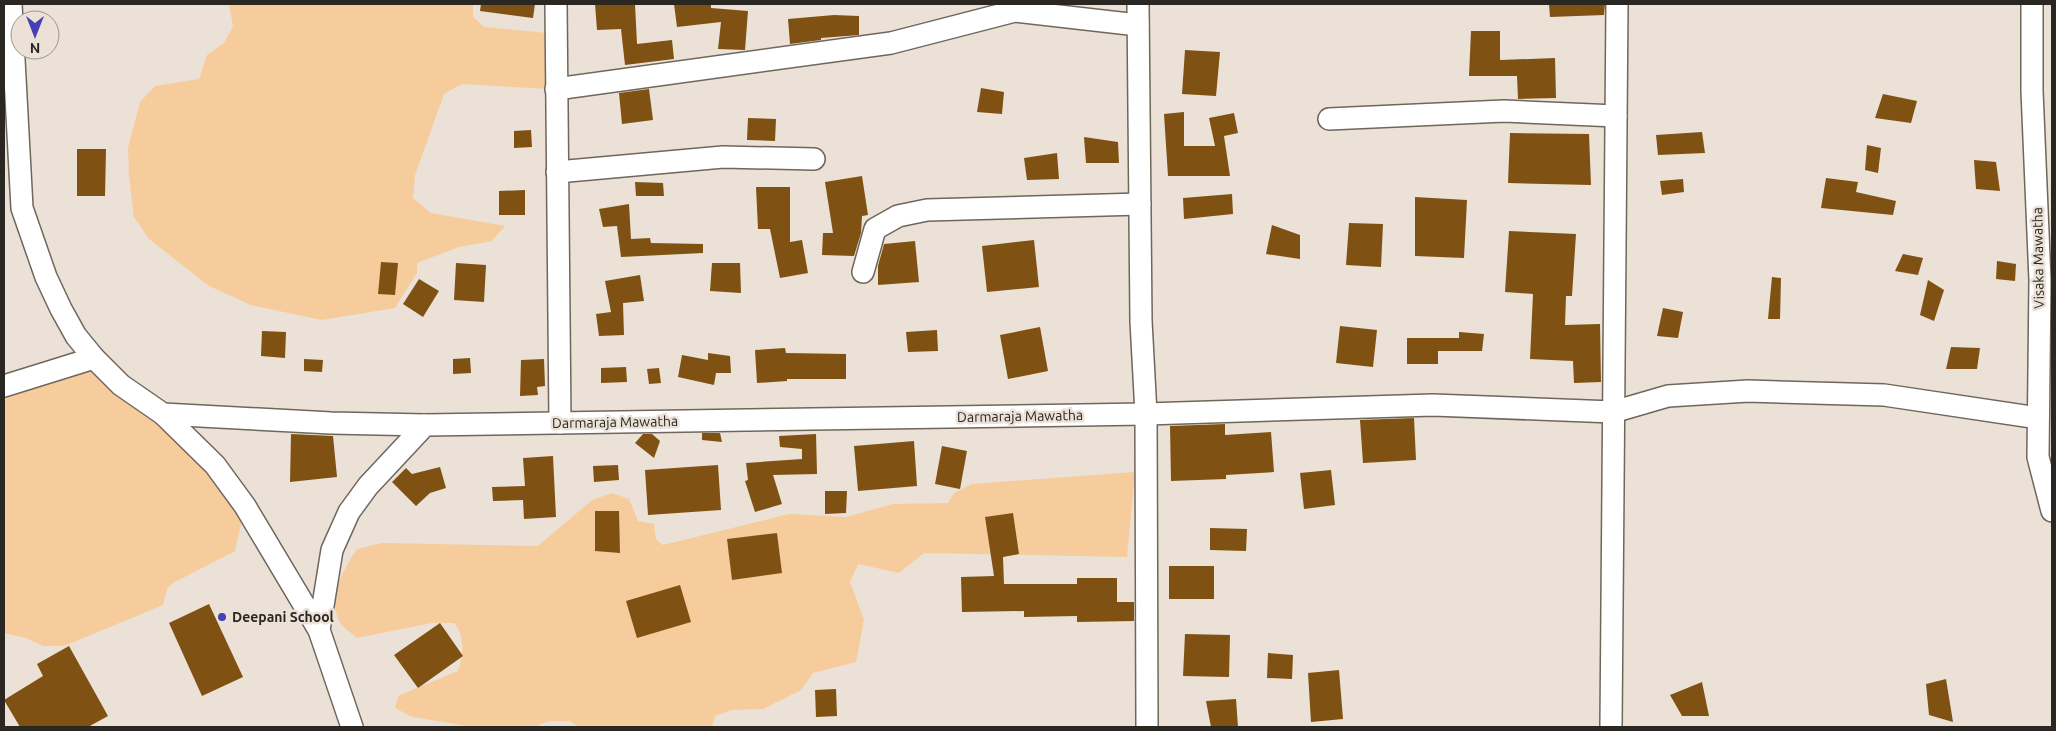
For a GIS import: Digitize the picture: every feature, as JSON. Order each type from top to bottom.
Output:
[{"type":"street","points":[[11,4],[22,208],[46,277],[61,309],[76,336],[120,386],[163,414],[215,465],[245,506],[319,630],[352,727]]},
{"type":"street","points":[[556,4],[560,423]]},
{"type":"street","points":[[1138,4],[1141,321],[1146,414],[1147,727]]},
{"type":"street","points":[[1611,727],[1617,4]]},
{"type":"street","name":"Visaka Mawatha","points":[[2032,4],[2032,91],[2045,219],[2040,280],[2038,457],[2052,511]]},
{"type":"street","points":[[556,89],[891,43],[1015,11],[1138,25]]},
{"type":"street","points":[[1328,119],[1504,111],[1616,116]]},
{"type":"street","points":[[557,172],[723,157],[814,159]]},
{"type":"street","points":[[863,272],[875,229],[898,216],[927,210],[1140,204]]},
{"type":"street","points":[[4,386],[94,358]]},
{"type":"street","name":"Darmaraja Mawatha","points":[[163,414],[302,422],[425,425],[1146,414],[1432,405],[1613,412],[1668,396],[1748,391],[1884,395],[2038,418]]},
{"type":"street","points":[[319,630],[332,550],[349,512],[368,486],[425,425]]},
{"type":"shaded area","points":[[229,4],[473,4],[473,17],[484,27],[547,33],[548,89],[462,84],[444,94],[415,175],[413,198],[431,213],[505,226],[492,241],[459,247],[417,263],[417,273],[395,308],[322,320],[251,305],[209,286],[149,239],[134,217],[129,176],[128,148],[140,102],[155,86],[199,79],[207,55],[224,43],[233,26]]},
{"type":"shaded area","points":[[94,358],[245,506],[235,551],[173,583],[167,589],[163,605],[64,646],[43,646],[26,638],[4,633],[4,386]]},
{"type":"shaded area","points":[[1135,472],[1127,557],[924,553],[899,573],[858,564],[850,582],[864,620],[856,662],[813,673],[801,690],[763,709],[732,710],[715,716],[712,727],[579,727],[570,721],[549,721],[534,727],[474,727],[412,717],[395,708],[398,696],[458,671],[462,640],[458,628],[454,623],[432,623],[357,638],[341,624],[336,613],[335,603],[338,584],[357,549],[382,543],[538,546],[592,500],[612,493],[629,499],[638,521],[654,524],[656,539],[663,545],[789,514],[846,517],[893,504],[948,503],[954,493],[972,484]]},
{"type":"building","points":[[481,4],[535,4],[533,18],[480,11]]},
{"type":"building","points":[[595,4],[635,4],[637,44],[672,40],[674,59],[625,65],[621,29],[597,30]]},
{"type":"building","points":[[674,4],[711,4],[711,8],[748,11],[745,50],[718,49],[721,22],[677,27]]},
{"type":"building","points":[[1549,4],[1605,4],[1604,15],[1550,17]]},
{"type":"building","points":[[834,15],[859,16],[859,35],[821,38],[821,40],[790,44],[788,19]]},
{"type":"building","points":[[1471,31],[1500,31],[1500,60],[1555,58],[1556,98],[1518,99],[1517,76],[1469,76]]},
{"type":"building","points":[[1185,50],[1220,52],[1216,96],[1182,94]]},
{"type":"building","points":[[981,88],[1004,92],[1002,114],[977,112]]},
{"type":"building","points":[[649,89],[653,120],[622,124],[619,93]]},
{"type":"building","points":[[1883,94],[1917,101],[1911,123],[1875,118]]},
{"type":"building","points":[[1184,112],[1184,146],[1215,146],[1209,118],[1234,113],[1238,133],[1224,136],[1230,176],[1168,176],[1164,114]]},
{"type":"building","points":[[748,118],[776,119],[775,141],[747,140]]},
{"type":"building","points":[[531,130],[532,147],[514,148],[514,131]]},
{"type":"building","points":[[1702,132],[1705,153],[1658,155],[1656,135]]},
{"type":"building","points":[[1510,133],[1589,134],[1591,185],[1508,183]]},
{"type":"building","points":[[1084,137],[1118,142],[1119,163],[1086,163]]},
{"type":"building","points":[[1867,145],[1881,148],[1878,173],[1865,170]]},
{"type":"building","points":[[77,149],[106,149],[105,196],[77,196]]},
{"type":"building","points":[[1057,153],[1059,179],[1027,180],[1024,158]]},
{"type":"building","points":[[1974,160],[1996,162],[2000,191],[1976,189]]},
{"type":"building","points":[[862,176],[868,215],[862,216],[861,233],[854,256],[822,255],[823,233],[833,233],[825,182]]},
{"type":"building","points":[[1826,178],[1858,182],[1856,192],[1896,201],[1893,215],[1821,208]]},
{"type":"building","points":[[1683,179],[1684,192],[1662,195],[1660,181]]},
{"type":"building","points":[[635,182],[663,183],[664,196],[636,196]]},
{"type":"building","points":[[756,187],[790,187],[790,242],[802,240],[808,273],[780,278],[770,229],[758,229]]},
{"type":"building","points":[[525,190],[525,215],[499,215],[499,191]]},
{"type":"building","points":[[1232,194],[1233,214],[1184,219],[1183,198]]},
{"type":"building","points":[[1415,197],[1467,200],[1464,258],[1415,256]]},
{"type":"building","points":[[629,204],[631,239],[650,238],[651,243],[703,244],[703,253],[621,257],[617,226],[603,227],[599,209]]},
{"type":"building","points":[[1349,223],[1383,224],[1381,267],[1346,265]]},
{"type":"building","points":[[1272,225],[1300,235],[1300,259],[1266,254]]},
{"type":"building","points":[[1509,231],[1576,234],[1572,296],[1566,296],[1565,325],[1600,324],[1601,382],[1574,383],[1573,361],[1530,359],[1533,294],[1505,292]]},
{"type":"building","points":[[1034,240],[1039,287],[987,292],[982,246]]},
{"type":"building","points":[[915,241],[919,282],[878,285],[878,266],[884,244]]},
{"type":"building","points":[[1903,254],[1923,258],[1918,275],[1895,271]]},
{"type":"building","points":[[1997,261],[2016,264],[2015,281],[1996,279]]},
{"type":"building","points":[[381,262],[398,263],[395,295],[378,294]]},
{"type":"building","points":[[456,263],[486,265],[484,302],[454,300]]},
{"type":"building","points":[[712,263],[740,263],[741,293],[710,291]]},
{"type":"building","points":[[640,275],[644,301],[623,303],[624,335],[599,336],[596,314],[611,312],[605,281]]},
{"type":"building","points":[[1772,277],[1781,278],[1780,319],[1768,319]]},
{"type":"building","points":[[419,279],[439,291],[423,317],[403,304]]},
{"type":"building","points":[[1928,280],[1944,290],[1934,321],[1920,315]]},
{"type":"building","points":[[1663,308],[1683,312],[1678,338],[1657,336]]},
{"type":"building","points":[[1340,326],[1377,330],[1373,367],[1336,363]]},
{"type":"building","points":[[1040,327],[1048,371],[1008,379],[1000,335]]},
{"type":"building","points":[[937,330],[938,351],[908,352],[906,332]]},
{"type":"building","points":[[262,331],[286,332],[285,358],[261,356]]},
{"type":"building","points":[[1459,332],[1484,334],[1482,351],[1438,351],[1438,364],[1407,364],[1407,338],[1459,338]]},
{"type":"building","points":[[1951,347],[1980,348],[1977,369],[1946,369]]},
{"type":"building","points":[[785,348],[786,353],[846,354],[846,379],[787,379],[787,381],[757,383],[755,350]]},
{"type":"building","points":[[708,353],[730,356],[731,373],[716,373],[714,385],[678,377],[682,355],[708,360]]},
{"type":"building","points":[[470,358],[471,373],[453,374],[453,359]]},
{"type":"building","points":[[304,359],[323,360],[322,372],[304,371]]},
{"type":"building","points":[[544,359],[545,386],[537,387],[538,395],[520,396],[521,360]]},
{"type":"building","points":[[626,367],[627,382],[601,383],[601,368]]},
{"type":"building","points":[[659,368],[661,383],[649,384],[647,369]]},
{"type":"building","points":[[1414,418],[1416,460],[1363,463],[1360,420]]},
{"type":"building","points":[[1225,424],[1225,435],[1271,432],[1274,472],[1226,475],[1226,479],[1171,481],[1170,426]]},
{"type":"building","points":[[702,433],[720,433],[722,442],[702,440]]},
{"type":"building","points":[[291,434],[333,436],[337,477],[290,482]]},
{"type":"building","points":[[643,434],[652,434],[660,441],[654,458],[635,443]]},
{"type":"building","points":[[816,434],[817,474],[773,475],[782,504],[755,512],[745,481],[748,480],[746,463],[802,459],[802,449],[780,447],[779,436]]},
{"type":"building","points":[[914,441],[917,486],[858,491],[854,446]]},
{"type":"building","points":[[942,446],[967,451],[960,489],[935,484]]},
{"type":"building","points":[[553,456],[556,517],[524,519],[523,500],[493,501],[492,487],[525,486],[523,458]]},
{"type":"building","points":[[618,465],[619,480],[594,482],[593,466]]},
{"type":"building","points":[[718,465],[721,510],[648,515],[645,470]]},
{"type":"building","points":[[440,467],[446,488],[430,493],[416,506],[392,482],[406,468],[412,474]]},
{"type":"building","points":[[1331,470],[1335,505],[1304,509],[1300,473]]},
{"type":"building","points":[[825,491],[847,491],[846,513],[825,514]]},
{"type":"building","points":[[595,511],[619,511],[620,553],[595,551]]},
{"type":"building","points":[[1013,513],[1019,554],[1003,557],[1004,584],[1077,584],[1077,578],[1117,578],[1117,602],[1134,602],[1134,621],[1077,622],[1077,616],[1024,617],[1024,611],[962,612],[961,577],[994,576],[985,517]]},
{"type":"building","points":[[1210,528],[1247,529],[1246,551],[1210,550]]},
{"type":"building","points":[[777,533],[782,573],[732,580],[727,539]]},
{"type":"building","points":[[1169,566],[1214,566],[1214,599],[1169,599]]},
{"type":"building","points":[[680,585],[691,622],[637,638],[626,601]]},
{"type":"building","points":[[209,604],[243,677],[202,696],[169,623]]},
{"type":"building","points":[[440,623],[463,656],[418,688],[394,655]]},
{"type":"building","points":[[1185,634],[1230,635],[1229,677],[1183,676]]},
{"type":"building","points":[[69,646],[108,716],[88,727],[20,727],[4,700],[43,676],[37,664]]},
{"type":"building","points":[[1268,653],[1293,655],[1292,679],[1267,678]]},
{"type":"building","points":[[1339,670],[1343,719],[1311,722],[1308,673]]},
{"type":"building","points":[[1946,679],[1953,722],[1929,715],[1926,684]]},
{"type":"building","points":[[1702,682],[1709,716],[1682,716],[1670,695]]},
{"type":"building","points":[[836,689],[837,716],[816,717],[815,690]]},
{"type":"building","points":[[1236,699],[1238,727],[1211,727],[1206,701]]},
{"type":"place","name":"Deepani School","points":[[222,617]]}]
